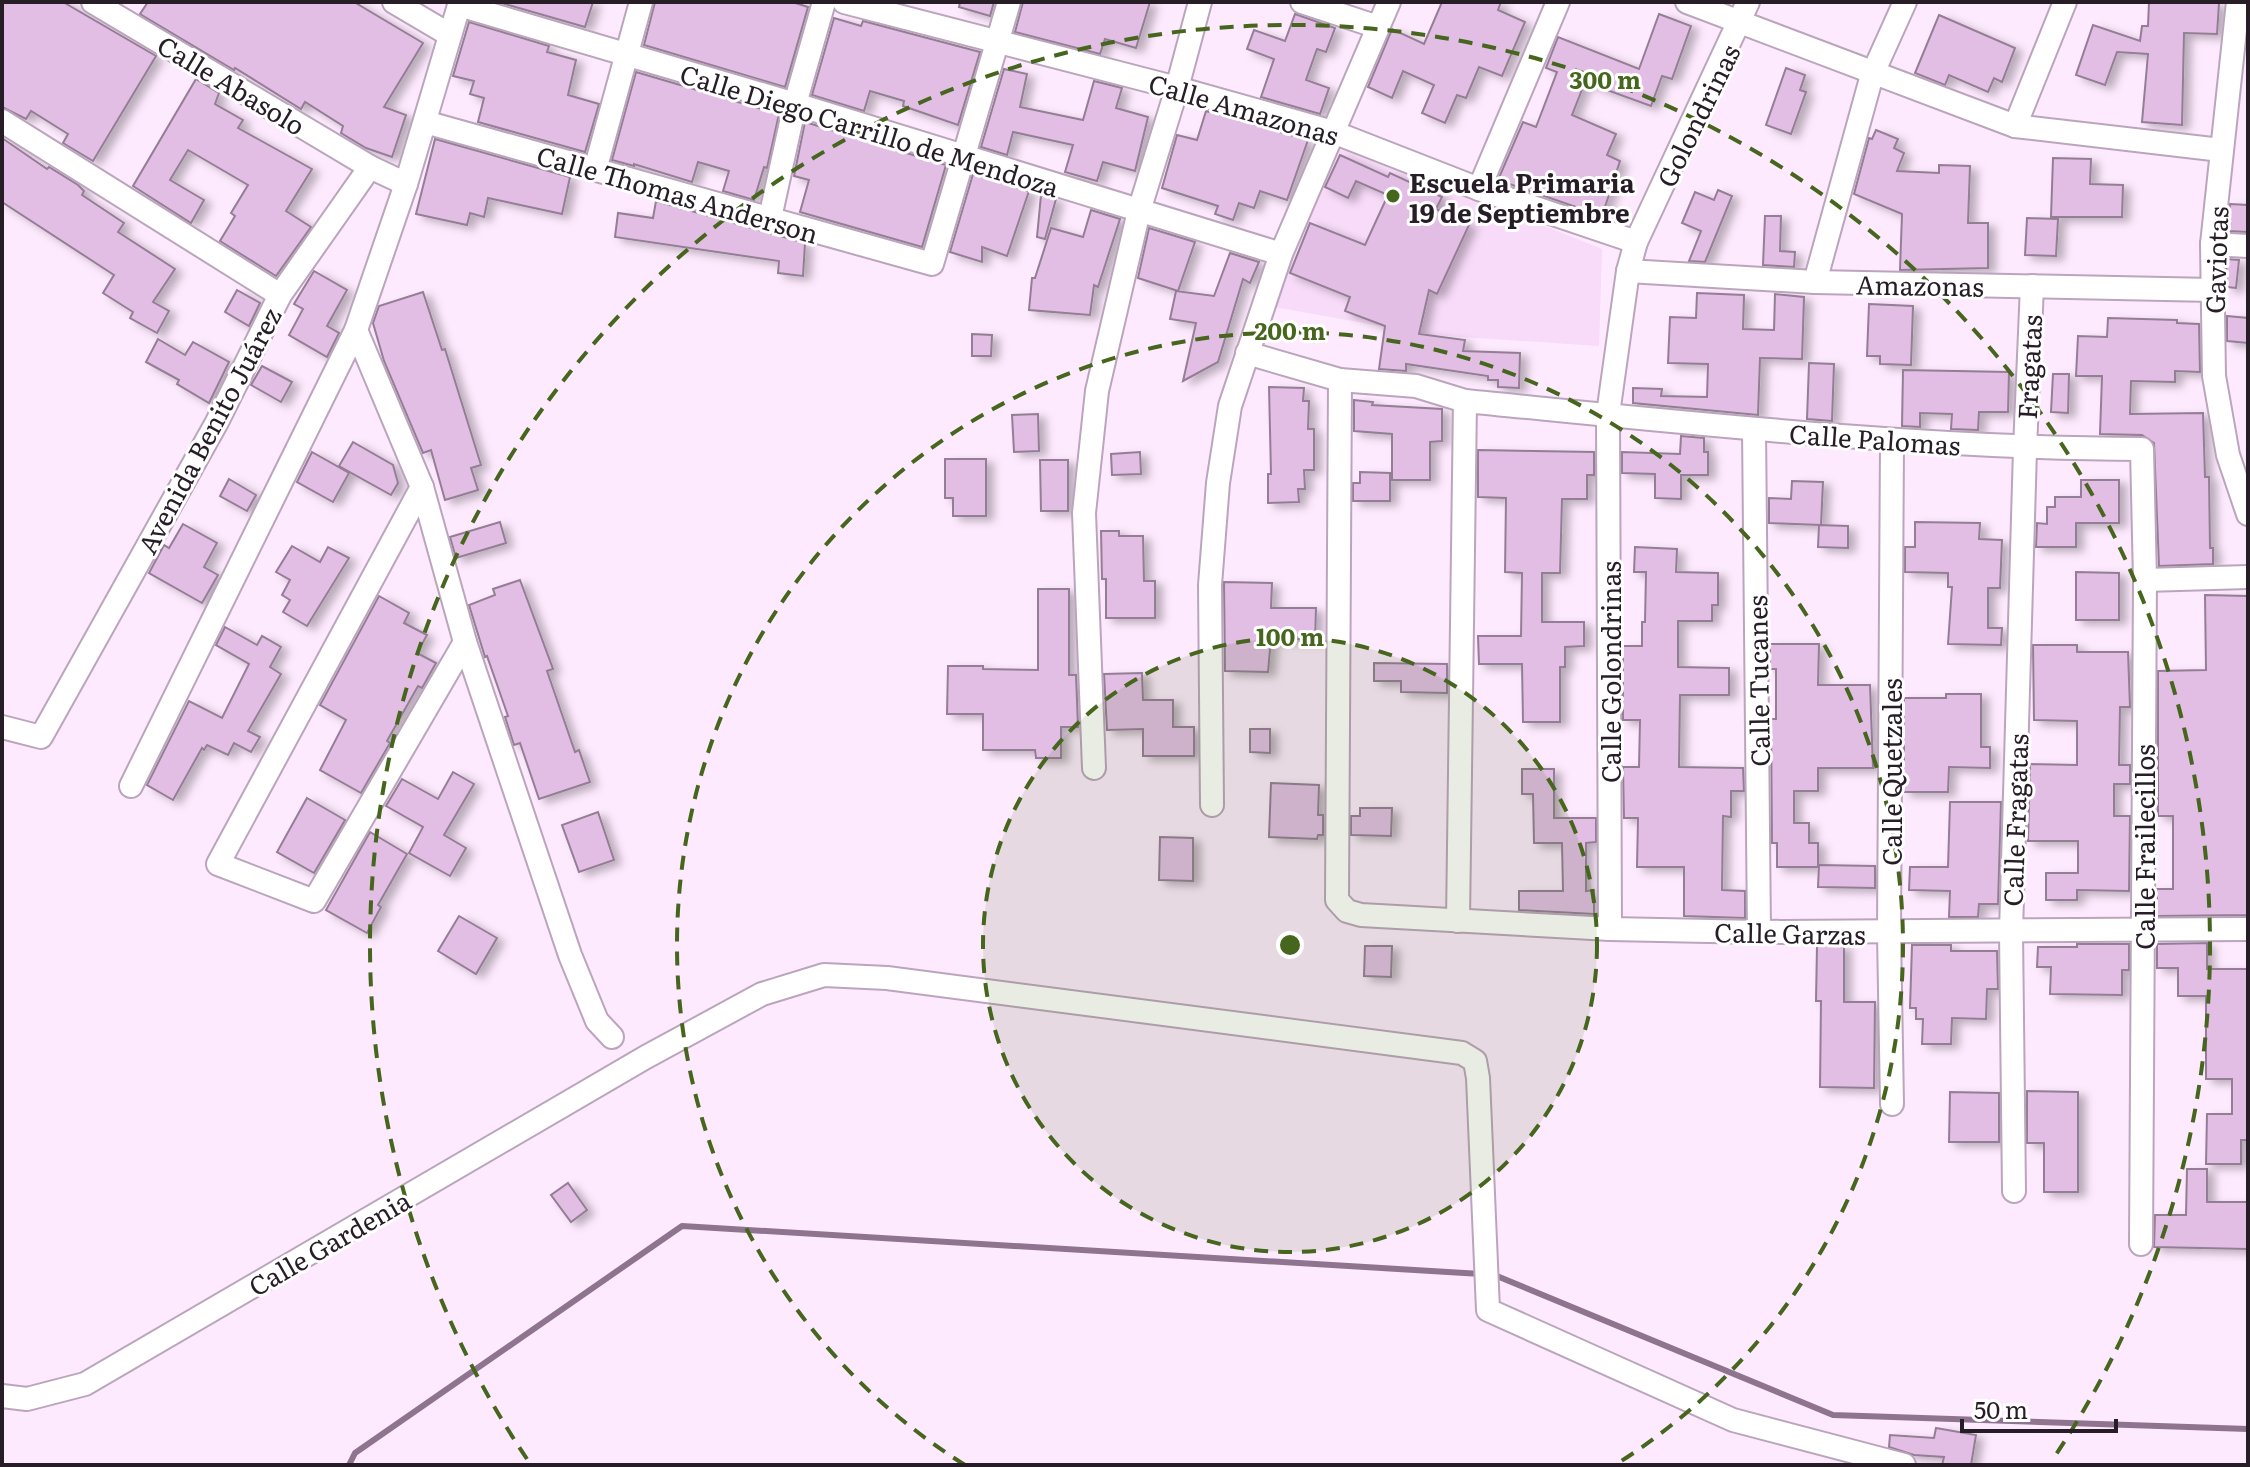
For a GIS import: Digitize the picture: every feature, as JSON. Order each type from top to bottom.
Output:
[{"type":"street","name":"Calle Abasolo","points":[[93,2],[370,167]]},
{"type":"street","points":[[394,2],[450,35]]},
{"type":"street","points":[[595,170],[641,2]]},
{"type":"street","points":[[770,218],[795,104],[824,2]]},
{"type":"street","name":"Calle Amazonas","points":[[844,2],[1177,88],[1333,132],[1479,189],[1636,242]]},
{"type":"street","points":[[964,158],[1009,2]]},
{"type":"street","points":[[1094,768],[1084,513],[1097,391],[1139,211],[1200,2]]},
{"type":"street","points":[[1302,2],[1378,27]]},
{"type":"street","points":[[1212,805],[1210,585],[1218,483],[1230,406],[1281,254],[1389,2]]},
{"type":"street","points":[[1479,189],[1558,2]]},
{"type":"street","points":[[1687,2],[1872,75],[2015,126],[2221,150]]},
{"type":"street","name":"Golondrinas","points":[[1608,414],[1628,271],[1636,242],[1748,2]]},
{"type":"street","points":[[1815,282],[1872,75],[1905,2]]},
{"type":"street","points":[[2015,126],[2065,2]]},
{"type":"street","name":"Gaviotas","points":[[2238,2],[2212,244],[2214,376],[2228,455],[2248,514]]},
{"type":"street","points":[[131,786],[356,330],[406,184],[459,4]]},
{"type":"street","name":"Calle Diego Carrillo de Mendoza","points":[[459,4],[1281,254]]},
{"type":"street","points":[[2,121],[280,295]]},
{"type":"street","name":"Calle Thomas Anderson","points":[[425,122],[932,264],[964,158]]},
{"type":"street","points":[[370,167],[406,184]]},
{"type":"street","name":"Avenida Benito Juárez","points":[[2,727],[41,737],[217,422],[280,295],[370,167]]},
{"type":"street","points":[[2212,244],[2248,246]]},
{"type":"street","name":"Amazonas","points":[[1628,271],[1815,282],[2213,290]]},
{"type":"street","name":"Fragatas","points":[[2025,449],[2032,286]]},
{"type":"street","points":[[356,330],[422,487],[465,642],[570,955],[597,1021],[612,1037]]},
{"type":"street","name":"Calle Palomas","points":[[1247,353],[1340,380],[1416,386],[1465,401],[1892,441],[2025,449],[2142,449]]},
{"type":"street","name":"Calle Garzas","points":[[1340,380],[1337,900],[1347,911],[1361,915],[1610,929],[1759,932],[2248,929]]},
{"type":"street","points":[[1458,921],[1465,401]]},
{"type":"street","name":"Calle Golondrinas","points":[[1608,414],[1610,929]]},
{"type":"street","name":"Calle Tucanes","points":[[1754,429],[1759,932]]},
{"type":"street","name":"Calle Quetzales","points":[[1892,441],[1889,933],[1892,1104]]},
{"type":"street","name":"Calle Fragatas","points":[[2014,1191],[2011,932],[2025,449]]},
{"type":"street","name":"Calle Frailecillos","points":[[2141,1244],[2145,580],[2142,449]]},
{"type":"street","points":[[422,487],[218,864],[314,901],[465,642]]},
{"type":"street","points":[[2145,580],[2248,577]]},
{"type":"street","name":"Calle Gardenia","points":[[2,1396],[27,1399],[85,1384],[646,1057],[762,994],[824,975],[887,978],[1462,1053],[1475,1061],[1478,1078],[1488,1310],[1733,1420],[1904,1465]]},
{"type":"shaded area","name":"Escuela Primaria 19 de Septiembre","points":[[1338,143],[1602,249],[1599,346],[1431,335],[1269,306]]},
{"type":"building","points":[[2,2],[63,2],[156,56],[93,161],[63,143],[68,134],[31,111],[26,119],[2,107]]},
{"type":"building","points":[[148,2],[354,2],[423,43],[384,107],[406,115],[392,157],[366,148],[341,133],[343,126],[305,102],[301,109],[140,14]]},
{"type":"building","points":[[498,2],[593,2],[585,27]]},
{"type":"building","points":[[655,2],[792,2],[808,7],[785,87],[644,45]]},
{"type":"building","points":[[960,2],[994,2],[990,16],[959,7]]},
{"type":"building","points":[[1023,2],[1150,2],[1136,48],[1105,39],[1100,54],[1015,32]]},
{"type":"building","points":[[1442,2],[1501,2],[1498,10],[1525,22],[1502,76],[1479,67],[1466,98],[1457,95],[1445,123],[1422,113],[1434,85],[1403,71],[1392,98],[1368,87],[1392,29],[1424,44]]},
{"type":"building","points":[[2149,2],[2219,3],[2217,34],[2184,33],[2182,125],[2142,122],[2148,54],[2117,52],[2105,85],[2076,75],[2093,25],[2140,41],[2142,26],[2148,26]]},
{"type":"building","points":[[1295,14],[1335,28],[1326,52],[1317,49],[1306,80],[1329,88],[1320,114],[1261,97],[1274,59],[1247,49],[1254,30],[1285,41]]},
{"type":"building","points":[[1659,14],[1691,26],[1672,79],[1662,76],[1651,106],[1585,82],[1572,115],[1616,134],[1607,155],[1620,161],[1602,216],[1498,180],[1523,122],[1536,127],[1557,72],[1546,68],[1558,37],[1639,69]]},
{"type":"building","points":[[1939,15],[2015,48],[2002,82],[1994,78],[1988,92],[1949,75],[1945,85],[1915,73]]},
{"type":"building","points":[[834,18],[861,26],[863,21],[980,52],[958,125],[903,106],[904,101],[870,91],[864,111],[812,95]]},
{"type":"building","points":[[469,22],[549,46],[547,52],[576,60],[568,95],[599,104],[585,152],[478,122],[484,98],[470,94],[474,81],[453,76]]},
{"type":"building","points":[[1786,68],[1805,75],[1800,90],[1806,92],[1791,134],[1766,125]]},
{"type":"building","points":[[1004,69],[1027,74],[1020,107],[1083,120],[1094,81],[1122,88],[1116,108],[1148,117],[1135,171],[1103,162],[1097,181],[1065,172],[1073,145],[1013,132],[1007,155],[981,147]]},
{"type":"building","points":[[636,72],[779,114],[767,168],[764,167],[754,200],[723,191],[729,171],[698,162],[692,182],[612,160]]},
{"type":"building","points":[[196,79],[219,93],[215,104],[243,120],[238,128],[312,169],[286,211],[311,227],[276,276],[220,241],[235,216],[231,213],[248,185],[188,150],[170,180],[204,200],[191,223],[133,186]]},
{"type":"building","points":[[1206,111],[1308,140],[1287,200],[1260,191],[1254,208],[1239,203],[1233,220],[1215,214],[1218,206],[1162,188],[1177,135],[1197,140]]},
{"type":"building","points":[[805,122],[946,165],[922,247],[800,212],[809,180],[794,176]]},
{"type":"building","points":[[1876,130],[1898,139],[1894,148],[1904,153],[1897,171],[1939,173],[1939,165],[1970,166],[1968,223],[1988,223],[1988,268],[1900,270],[1902,214],[1854,194],[1869,138],[1872,139]]},
{"type":"building","points":[[2,138],[47,169],[49,167],[78,185],[84,191],[82,195],[124,223],[118,232],[175,269],[153,302],[169,311],[157,333],[130,318],[133,312],[103,293],[114,275],[2,202]]},
{"type":"building","points":[[435,139],[570,177],[562,214],[488,198],[484,217],[470,213],[467,225],[416,214]]},
{"type":"building","points":[[1340,155],[1442,197],[1436,209],[1469,225],[1437,294],[1429,290],[1419,334],[1465,340],[1463,351],[1520,353],[1519,388],[1498,387],[1498,380],[1488,380],[1488,376],[1406,364],[1406,371],[1379,369],[1385,326],[1345,311],[1350,297],[1290,273],[1310,223],[1365,245],[1388,195],[1356,181],[1348,198],[1325,187]]},
{"type":"building","points":[[2053,158],[2091,159],[2090,184],[2123,185],[2122,217],[2051,217]]},
{"type":"building","points":[[973,174],[1029,191],[1007,256],[982,247],[982,262],[950,252]]},
{"type":"building","points":[[1718,190],[1732,196],[1705,262],[1689,261],[1701,231],[1682,223],[1695,192],[1714,200]]},
{"type":"building","points":[[1041,195],[1056,199],[1045,239],[1037,237]]},
{"type":"building","points":[[656,201],[805,243],[803,276],[778,273],[779,261],[615,237],[618,213],[653,218]]},
{"type":"building","points":[[2230,204],[2248,205],[2248,232],[2228,231]]},
{"type":"building","points":[[1091,210],[1120,219],[1098,287],[1094,285],[1090,315],[1029,310],[1032,278],[1035,278],[1051,228],[1083,237]]},
{"type":"building","points":[[1765,216],[1781,216],[1780,251],[1795,252],[1794,267],[1763,265]]},
{"type":"building","points":[[2027,218],[2058,219],[2056,256],[2025,255]]},
{"type":"building","points":[[1149,228],[1195,242],[1178,291],[1138,278]]},
{"type":"building","points":[[1230,253],[1259,262],[1250,283],[1243,279],[1218,362],[1183,381],[1196,323],[1170,319],[1176,291],[1214,296]]},
{"type":"building","points":[[2226,259],[2239,260],[2236,288],[2227,287]]},
{"type":"building","points":[[314,271],[347,290],[327,326],[339,333],[327,357],[289,335],[303,309],[294,304]]},
{"type":"building","points":[[237,290],[260,303],[249,326],[225,312]]},
{"type":"building","points":[[423,292],[442,350],[445,349],[481,465],[471,468],[478,490],[445,500],[431,450],[423,453],[384,361],[373,323],[379,306]]},
{"type":"building","points":[[1697,293],[1744,295],[1743,329],[1774,330],[1775,294],[1804,297],[1802,359],[1760,358],[1758,415],[1633,403],[1633,388],[1662,389],[1661,396],[1707,397],[1708,364],[1668,363],[1670,317],[1696,318]]},
{"type":"building","points":[[1869,304],[1913,306],[1911,365],[1880,364],[1880,356],[1867,356]]},
{"type":"building","points":[[2227,316],[2248,318],[2248,343],[2227,341]]},
{"type":"building","points":[[2108,318],[2177,320],[2177,323],[2199,324],[2200,372],[2175,371],[2175,382],[2131,381],[2130,414],[2203,413],[2213,564],[2159,566],[2154,443],[2142,435],[2100,434],[2102,376],[2076,376],[2078,336],[2107,337]]},
{"type":"building","points":[[972,334],[992,335],[991,356],[972,356]]},
{"type":"building","points":[[158,339],[185,355],[193,342],[229,362],[209,403],[177,384],[179,380],[146,362]]},
{"type":"building","points":[[1809,363],[1834,364],[1832,421],[1807,419]]},
{"type":"building","points":[[262,366],[292,382],[281,402],[251,385]]},
{"type":"building","points":[[1903,370],[2009,372],[2008,412],[1979,412],[1978,430],[1951,429],[1952,414],[1920,413],[1920,427],[1902,426]]},
{"type":"building","points":[[2053,374],[2069,374],[2068,413],[2051,412]]},
{"type":"building","points":[[1269,387],[1304,388],[1303,401],[1309,401],[1308,429],[1314,429],[1314,470],[1304,470],[1305,489],[1298,489],[1299,502],[1268,503],[1268,474],[1271,474]]},
{"type":"building","points":[[1354,400],[1373,402],[1372,405],[1442,409],[1442,441],[1430,442],[1430,480],[1392,480],[1392,434],[1354,431]]},
{"type":"building","points":[[1038,414],[1039,451],[1014,452],[1012,415]]},
{"type":"building","points":[[1681,436],[1704,438],[1704,452],[1708,452],[1708,475],[1681,475],[1681,499],[1655,498],[1655,474],[1622,473],[1622,452],[1680,454]]},
{"type":"building","points":[[353,442],[393,465],[398,483],[391,495],[339,466]]},
{"type":"building","points":[[1478,450],[1594,452],[1594,475],[1587,475],[1587,499],[1562,499],[1560,573],[1542,573],[1542,622],[1584,622],[1584,646],[1565,647],[1565,667],[1560,667],[1560,722],[1523,722],[1522,664],[1479,664],[1478,636],[1521,636],[1522,573],[1505,572],[1506,498],[1478,497]]},
{"type":"building","points":[[312,452],[349,473],[333,502],[297,482]]},
{"type":"building","points":[[1140,452],[1141,474],[1112,475],[1111,454]]},
{"type":"building","points":[[945,459],[986,459],[986,516],[953,516],[953,498],[945,498]]},
{"type":"building","points":[[1040,460],[1068,460],[1068,511],[1041,511]]},
{"type":"building","points":[[1360,472],[1390,473],[1390,501],[1353,501],[1353,483],[1360,483]]},
{"type":"building","points":[[229,479],[256,495],[247,511],[220,496]]},
{"type":"building","points":[[2081,480],[2119,480],[2119,523],[2076,523],[2076,547],[2036,547],[2037,523],[2047,524],[2047,507],[2055,507],[2055,497],[2081,497]]},
{"type":"building","points":[[1792,481],[1823,482],[1821,525],[1769,523],[1769,498],[1791,499]]},
{"type":"building","points":[[500,522],[506,543],[456,558],[450,537]]},
{"type":"building","points":[[1915,522],[1980,523],[1979,539],[2002,540],[2000,588],[1988,588],[1988,628],[2002,628],[2001,645],[1948,644],[1952,587],[1948,587],[1948,573],[1905,572],[1905,547],[1915,547]]},
{"type":"building","points":[[183,524],[217,543],[204,567],[218,575],[202,603],[149,573],[164,545],[169,548]]},
{"type":"building","points":[[1819,525],[1848,526],[1848,548],[1818,547]]},
{"type":"building","points":[[1101,531],[1119,531],[1119,536],[1143,536],[1144,581],[1155,581],[1155,618],[1106,618]]},
{"type":"building","points":[[292,546],[320,562],[328,547],[349,558],[307,626],[283,612],[290,600],[282,595],[290,580],[276,572]]},
{"type":"building","points":[[1635,547],[1677,549],[1676,572],[1718,573],[1718,605],[1712,605],[1712,621],[1678,621],[1678,667],[1729,668],[1729,695],[1680,695],[1679,767],[1743,768],[1744,791],[1731,791],[1731,817],[1723,816],[1722,890],[1745,891],[1745,918],[1684,916],[1684,867],[1637,867],[1638,818],[1624,818],[1623,767],[1639,767],[1640,720],[1623,720],[1623,646],[1642,646],[1642,622],[1645,622],[1646,572],[1634,572]]},
{"type":"building","points":[[2076,572],[2119,573],[2119,620],[2076,620]]},
{"type":"building","points":[[520,580],[553,669],[547,671],[575,752],[579,750],[590,782],[539,799],[520,743],[514,745],[505,717],[508,716],[469,605],[495,595],[493,589]]},
{"type":"building","points":[[1224,582],[1272,583],[1271,608],[1316,608],[1315,640],[1271,638],[1268,672],[1225,671]]},
{"type":"building","points":[[1038,589],[1069,589],[1069,675],[1076,675],[1078,727],[1061,727],[1061,758],[1036,758],[1035,750],[983,750],[983,714],[947,714],[948,666],[1038,670]]},
{"type":"building","points":[[2205,595],[2248,596],[2248,915],[2157,916],[2157,889],[2173,889],[2173,816],[2158,816],[2158,671],[2206,670]]},
{"type":"building","points":[[379,596],[409,613],[404,623],[427,635],[417,653],[436,663],[422,688],[418,686],[361,793],[320,770],[346,720],[320,705]]},
{"type":"building","points":[[225,627],[257,645],[262,636],[281,647],[270,667],[281,674],[248,731],[260,737],[251,752],[234,743],[228,755],[207,745],[204,750],[202,748],[173,800],[147,785],[189,701],[222,718],[249,664],[216,645]]},
{"type":"building","points":[[1770,644],[1819,644],[1818,685],[1870,685],[1873,768],[1818,768],[1818,791],[1794,791],[1794,823],[1809,823],[1809,843],[1818,843],[1818,867],[1777,867],[1777,843],[1772,843],[1771,719],[1776,719],[1776,669],[1770,669]]},
{"type":"building","points":[[2033,645],[2077,645],[2077,652],[2128,652],[2130,707],[2120,707],[2119,765],[2130,765],[2130,784],[2114,784],[2114,816],[2130,816],[2129,891],[2077,890],[2077,900],[2046,900],[2046,873],[2078,873],[2078,841],[2028,841],[2030,764],[2077,765],[2077,721],[2034,720]]},
{"type":"building","points":[[1374,663],[1447,664],[1447,693],[1401,692],[1401,681],[1374,681]]},
{"type":"building","points":[[1142,673],[1143,700],[1173,700],[1173,727],[1194,727],[1194,756],[1143,756],[1143,729],[1107,730],[1104,674]]},
{"type":"building","points":[[1946,694],[1981,694],[1981,747],[1990,747],[1990,768],[1949,767],[1948,792],[1904,792],[1904,698],[1946,698]]},
{"type":"building","points":[[1250,729],[1270,729],[1270,753],[1250,752]]},
{"type":"building","points":[[1522,769],[1554,769],[1554,818],[1596,818],[1596,842],[1586,843],[1586,891],[1594,890],[1594,914],[1519,910],[1519,891],[1563,891],[1562,843],[1534,843],[1533,794],[1522,794]]},
{"type":"building","points":[[453,772],[474,784],[444,835],[466,848],[450,876],[409,853],[423,827],[386,806],[402,779],[438,799]]},
{"type":"building","points":[[1271,783],[1319,785],[1318,815],[1323,815],[1323,835],[1318,835],[1317,839],[1269,837]]},
{"type":"building","points":[[307,798],[345,820],[314,873],[277,852]]},
{"type":"building","points":[[1950,802],[2001,802],[1998,904],[1979,904],[1978,917],[1949,917],[1950,891],[1909,890],[1910,867],[1948,867]]},
{"type":"building","points":[[1360,808],[1392,808],[1391,836],[1351,835],[1351,816],[1360,816]]},
{"type":"building","points":[[598,812],[614,860],[579,872],[562,825]]},
{"type":"building","points":[[370,832],[407,854],[378,905],[381,907],[367,933],[326,910]]},
{"type":"building","points":[[1160,837],[1193,838],[1193,881],[1159,880]]},
{"type":"building","points":[[1819,865],[1875,866],[1875,888],[1818,887]]},
{"type":"building","points":[[459,916],[497,938],[476,974],[438,951]]},
{"type":"building","points":[[2207,943],[2207,969],[2248,969],[2248,1140],[2241,1140],[2241,1164],[2206,1164],[2207,1114],[2232,1114],[2232,1079],[2206,1079],[2206,996],[2178,996],[2178,968],[2157,968],[2157,944]]},
{"type":"building","points":[[2077,944],[2129,944],[2129,970],[2122,970],[2122,995],[2050,994],[2051,967],[2037,967],[2038,947],[2077,947]]},
{"type":"building","points":[[1844,945],[1844,1002],[1875,1002],[1874,1088],[1820,1087],[1821,1001],[1816,1001],[1817,946]]},
{"type":"building","points":[[1912,945],[1951,945],[1951,951],[1997,951],[1998,989],[1987,989],[1986,1019],[1952,1018],[1951,1044],[1922,1044],[1923,1019],[1916,1019],[1916,1008],[1910,1008]]},
{"type":"building","points":[[1365,946],[1392,946],[1391,977],[1364,976]]},
{"type":"building","points":[[2027,1091],[2078,1092],[2078,1192],[2044,1192],[2044,1143],[2027,1143]]},
{"type":"building","points":[[1950,1092],[1999,1093],[1999,1142],[1949,1142]]},
{"type":"building","points":[[2187,1169],[2207,1169],[2207,1202],[2248,1202],[2248,1249],[2154,1247],[2155,1215],[2186,1215]]},
{"type":"building","points":[[568,1183],[587,1210],[571,1222],[551,1195]]},
{"type":"building","points":[[1936,1428],[1976,1435],[1971,1465],[1942,1465],[1944,1457],[1914,1455],[1889,1447],[1890,1435],[1934,1438]]},
{"type":"waterway","points":[[349,1465],[355,1453],[682,1226],[1481,1274]]},
{"type":"waterway","points":[[1492,1274],[1833,1415],[2248,1429]]},
{"type":"place","name":"Escuela Primaria 19 de Septiembre","points":[[1393,196]]}]
